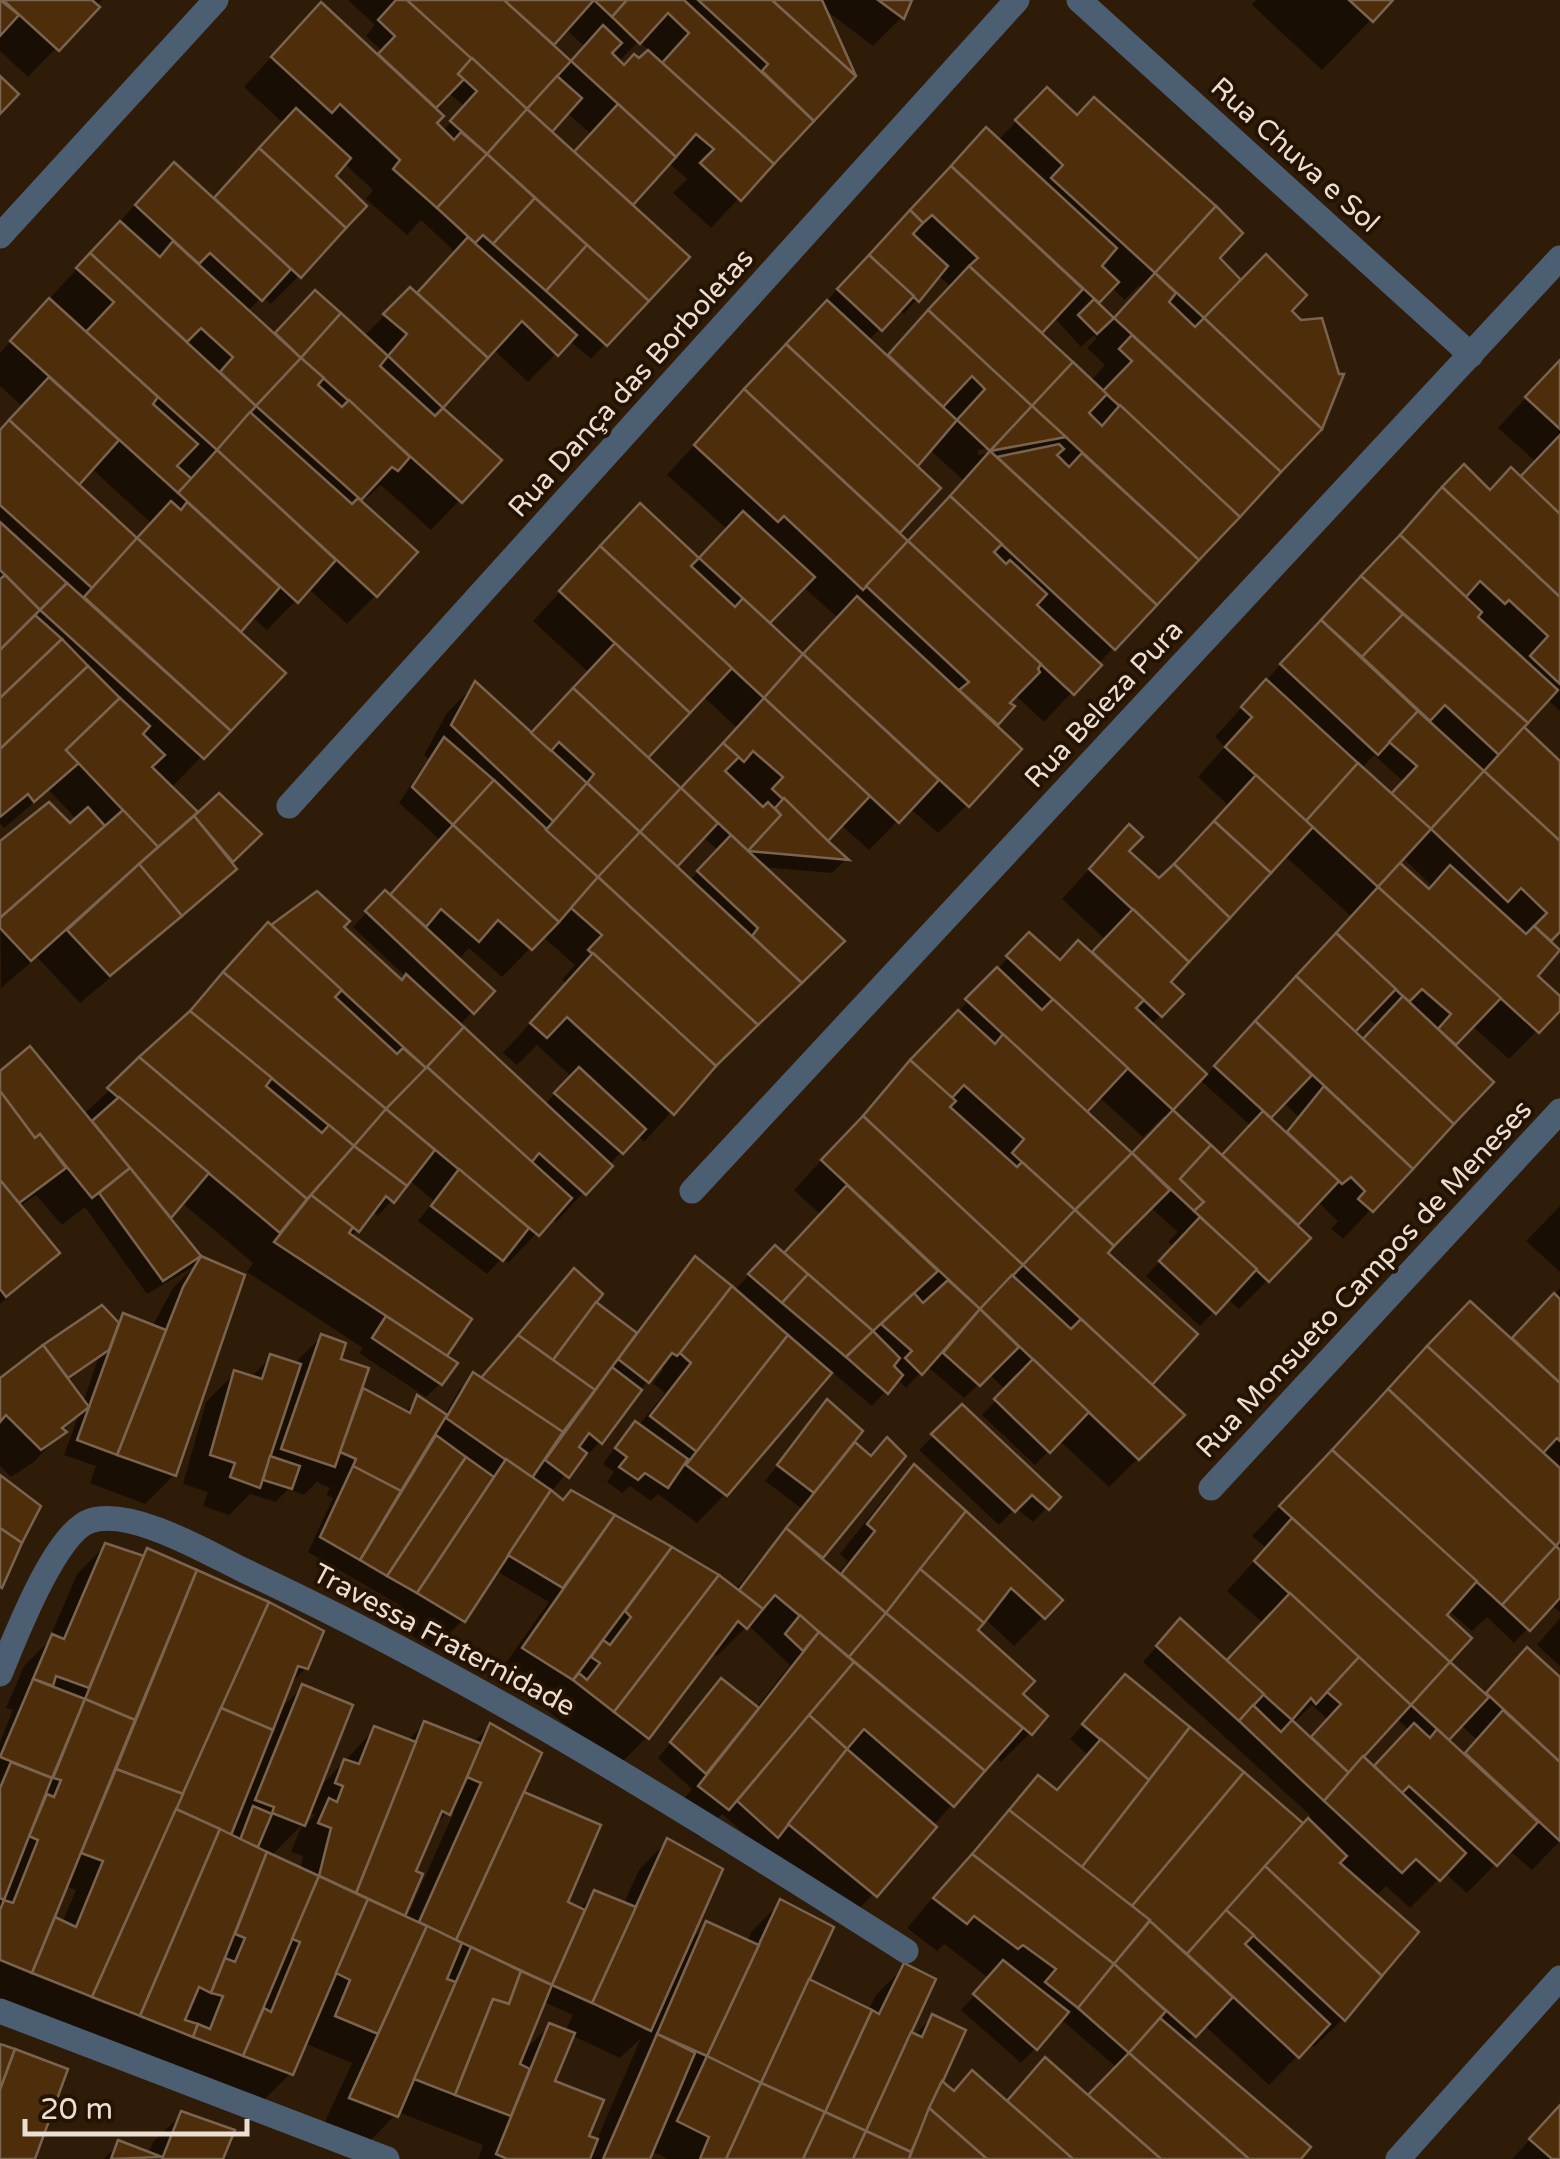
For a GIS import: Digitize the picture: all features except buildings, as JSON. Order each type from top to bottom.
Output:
[{"type":"street","points":[[0,236],[216,0]]},
{"type":"street","name":"Rua Dança das Borboletas","points":[[289,806],[1017,0]]},
{"type":"street","name":"Rua Chuva e Sol","points":[[1079,0],[1471,355]]},
{"type":"street","name":"Rua Beleza Pura","points":[[692,1191],[1560,258]]},
{"type":"street","name":"Rua Monsueto Campos de Meneses","points":[[1211,1488],[1560,1112]]},
{"type":"street","name":"Travessa Fraternidade","points":[[0,1674],[28,1606],[72,1531],[104,1517],[166,1534],[359,1624],[561,1737],[628,1775],[906,1951]]},
{"type":"street","points":[[1398,2159],[1560,1978]]},
{"type":"street","points":[[0,2011],[387,2159]]}]
